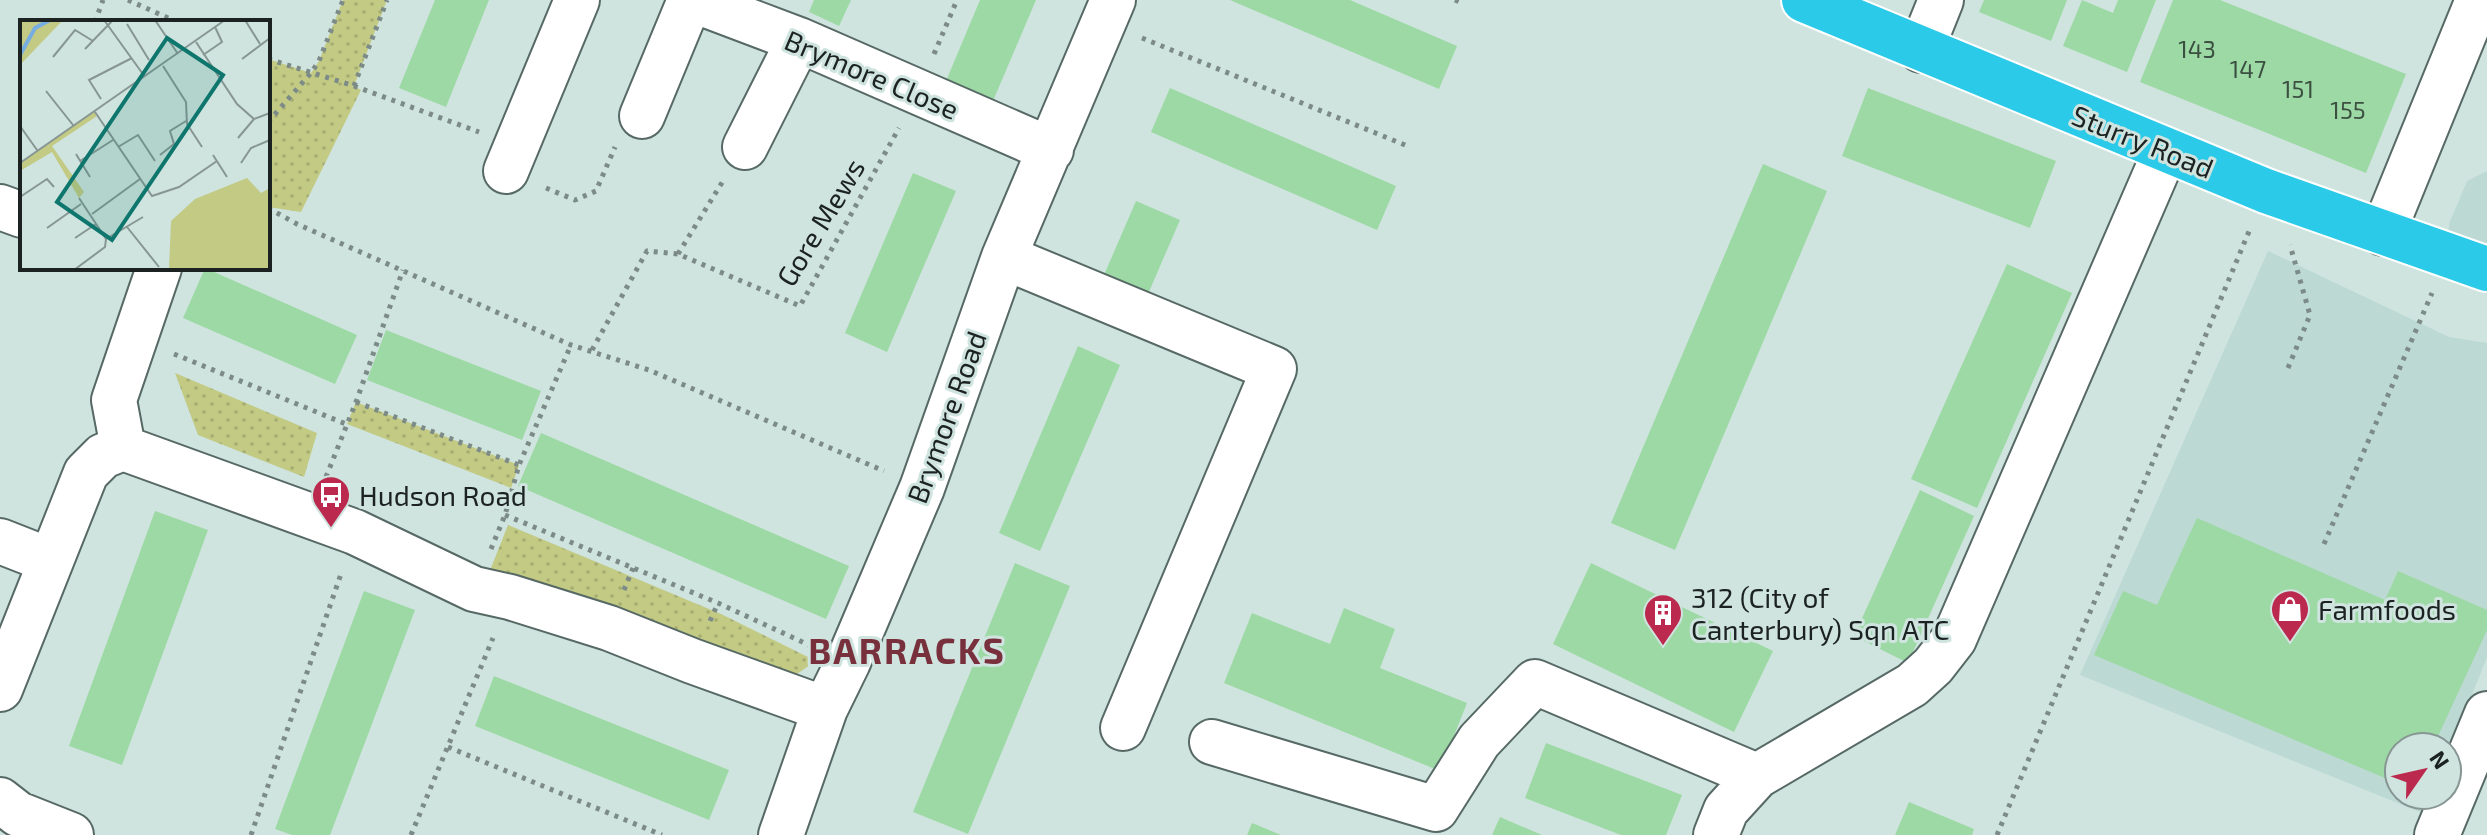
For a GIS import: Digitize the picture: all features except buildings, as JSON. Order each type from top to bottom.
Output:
[{"type":"highway","name":"Sturry Road","points":[[1804,0],[2271,193],[2487,269]]},
{"type":"street","points":[[506,171],[577,0]]},
{"type":"street","points":[[642,116],[691,0]]},
{"type":"street","name":"Brymore Close","points":[[691,0],[792,25],[918,94],[1051,150]]},
{"type":"street","points":[[1921,50],[1941,0]]},
{"type":"street","points":[[2383,233],[2478,0]]},
{"type":"street","name":"Brymore Road","points":[[781,835],[825,709],[922,488],[1004,257],[1108,12]]},
{"type":"street","points":[[745,147],[792,25]]},
{"type":"street","points":[[1716,835],[1726,810],[1757,776],[1912,685],[1933,666],[1954,639],[2166,150]]},
{"type":"street","points":[[0,207],[20,214]]},
{"type":"street","points":[[1004,257],[1274,369],[1123,728]]},
{"type":"street","points":[[123,448],[114,400],[158,270]]},
{"type":"street","points":[[0,689],[86,473],[103,456],[123,448],[355,532],[492,593],[609,628],[825,709]]},
{"type":"street","points":[[0,541],[51,561]]},
{"type":"street","points":[[1212,742],[1436,809],[1479,741],[1535,682],[1757,776]]},
{"type":"street","points":[[2437,835],[2487,714]]},
{"type":"street","points":[[0,800],[18,814],[71,835]]},
{"type":"path","points":[[96,20],[103,0]]},
{"type":"path","points":[[128,0],[173,20]]},
{"type":"path","points":[[270,120],[319,61],[343,0]]},
{"type":"path","points":[[354,86],[387,0]]},
{"type":"path","points":[[918,94],[957,0]]},
{"type":"path","points":[[1455,0],[1462,3]]},
{"type":"path","points":[[1108,12],[1410,147]]},
{"type":"path","points":[[270,60],[354,86],[480,132]]},
{"type":"path","name":"Gore Mews","points":[[678,254],[800,306],[918,94]]},
{"type":"path","points":[[592,350],[647,251],[678,254],[745,147]]},
{"type":"path","points":[[2271,193],[2310,315],[2288,368]]},
{"type":"path","points":[[1997,835],[2271,193]]},
{"type":"path","points":[[270,209],[297,224],[571,345],[649,370],[922,488]]},
{"type":"path","points":[[311,515],[356,402],[403,270]]},
{"type":"path","points":[[136,338],[347,424]]},
{"type":"path","points":[[2324,544],[2411,341]]},
{"type":"path","points":[[411,835],[448,747],[492,593],[505,515],[519,465],[571,345]]},
{"type":"path","points":[[356,402],[519,465]]},
{"type":"path","points":[[505,515],[718,603],[848,662]]},
{"type":"path","points":[[251,835],[355,532]]},
{"type":"path","points":[[448,747],[662,835]]},
{"type":"shaded area","points":[[2487,171],[2487,269],[2448,255],[2449,224],[2467,181]]},
{"type":"shaded area","points":[[2268,251],[2449,337],[2487,343],[2487,657],[2458,731],[2383,731],[2383,797],[2080,675]]},
{"type":"green space","points":[[343,0],[387,0],[354,86],[361,90],[301,212],[270,207],[270,60],[311,73],[319,61]]},
{"type":"green space","points":[[175,373],[317,433],[304,477],[198,435]]},
{"type":"green space","points":[[356,402],[519,465],[511,488],[347,424]]},
{"type":"green space","points":[[508,525],[721,614],[816,661],[788,680],[489,573]]},
{"type":"place","name":"Hudson Road","points":[[331,529]]},
{"type":"place","name":"Farmfoods","points":[[2290,643]]},
{"type":"place","name":"312 (City of Canterbury) Sqn ATC","points":[[1663,647]]},
{"type":"district","name":"BARRACKS","points":[[907,649]]}]
